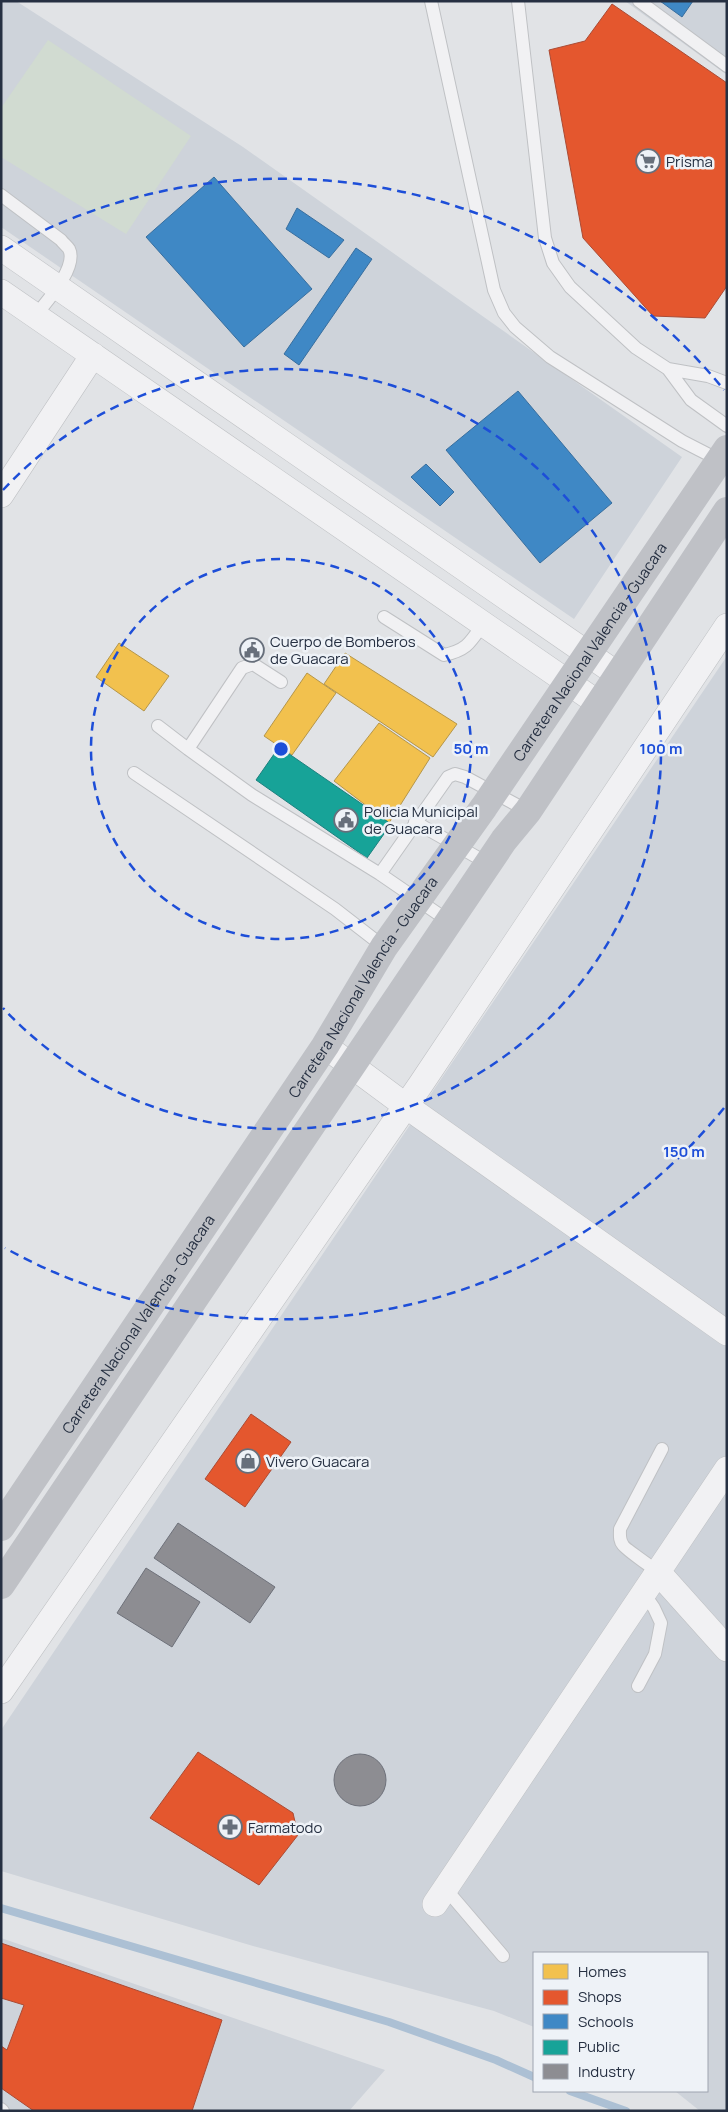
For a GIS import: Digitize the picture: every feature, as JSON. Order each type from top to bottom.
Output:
[{"type":"main road","name":"Carretera Nacional Valencia - Guacara","points":[[1,1527],[325,1046],[384,947],[494,792],[723,455]]},
{"type":"main road","points":[[1,1585],[515,825],[528,811],[617,674],[727,511]]},
{"type":"street","points":[[1,248],[617,674]]},
{"type":"street","points":[[1,292],[598,703]]},
{"type":"street","points":[[1,496],[93,355]]},
{"type":"street","points":[[1,1691],[406,1106],[727,626]]},
{"type":"street","points":[[325,1046],[406,1106],[727,1333]]},
{"type":"street","points":[[440,1896],[727,1469]]},
{"type":"street","points":[[658,1572],[727,1649]]},
{"type":"lane","points":[[432,1],[494,290],[504,313],[515,328],[550,357],[682,441],[723,455]]},
{"type":"lane","points":[[518,1],[544,238],[548,251],[561,276],[570,287],[636,348],[668,369],[691,400],[727,426]]},
{"type":"lane","points":[[639,1],[727,66]]},
{"type":"lane","points":[[1,195],[69,249],[71,261],[58,287],[36,315]]},
{"type":"lane","points":[[668,369],[708,376],[727,383]]},
{"type":"lane","points":[[384,617],[444,655],[460,652],[472,640],[483,624]]},
{"type":"lane","points":[[188,749],[242,668],[253,664],[281,682]]},
{"type":"lane","points":[[158,726],[252,796],[380,874],[450,922]]},
{"type":"lane","points":[[134,773],[335,909],[384,947]]},
{"type":"lane","points":[[380,874],[448,777],[455,774],[465,777],[528,811]]},
{"type":"lane","points":[[415,822],[489,864]]},
{"type":"lane","points":[[658,1572],[624,1547],[620,1538],[620,1530],[662,1450]]},
{"type":"lane","points":[[638,1686],[655,1654],[661,1623],[643,1592]]},
{"type":"lane","points":[[440,1896],[503,1956]]},
{"type":"shaded area","points":[[1,1],[16,1],[243,147],[682,457],[574,619],[1,227]]},
{"type":"shaded area","points":[[625,1],[727,1],[727,75]]},
{"type":"shaded area","points":[[48,40],[191,136],[126,234],[1,157],[1,108]]},
{"type":"shaded area","points":[[727,656],[727,2111],[700,2111],[676,2092],[708,2092],[708,1952],[533,1952],[533,2027],[494,2011],[253,1946],[1,1871],[1,1730]]},
{"type":"shaded area","points":[[1,1938],[385,2070],[349,2111],[1,2111]]},
{"type":"building: Homes","points":[[119,643],[169,676],[144,711],[96,677]]},
{"type":"building: Homes","points":[[345,653],[457,724],[433,757],[324,684]]},
{"type":"building: Homes","points":[[307,673],[336,693],[292,755],[264,736]]},
{"type":"building: Homes","points":[[379,723],[430,758],[389,823],[334,781]]},
{"type":"building: Shops","name":"Prisma","points":[[612,4],[727,83],[727,286],[705,318],[653,316],[583,238],[549,50],[585,41]]},
{"type":"building: Shops","name":"Vivero Guacara","points":[[251,1414],[291,1442],[245,1507],[205,1479]]},
{"type":"building: Shops","name":"Farmatodo","points":[[198,1752],[293,1813],[298,1835],[259,1885],[150,1818]]},
{"type":"building: Shops","points":[[1,1943],[222,2020],[192,2111],[34,2111],[1,2088],[1,2046],[7,2050],[24,2005],[1,1998]]},
{"type":"building: Schools","points":[[660,1],[693,1],[682,17]]},
{"type":"building: Schools","points":[[214,177],[312,289],[244,347],[146,237]]},
{"type":"building: Schools","points":[[297,208],[344,240],[329,258],[286,229]]},
{"type":"building: Schools","points":[[356,248],[372,259],[299,365],[284,354]]},
{"type":"building: Schools","points":[[518,391],[612,503],[540,563],[446,450]]},
{"type":"building: Schools","points":[[426,464],[454,492],[440,506],[411,477]]},
{"type":"building: Public","points":[[279,747],[391,824],[367,858],[256,780]]},
{"type":"building: Industry","points":[[178,1523],[275,1587],[250,1623],[154,1558]]},
{"type":"building: Industry","points":[[146,1568],[200,1602],[172,1647],[117,1613]]},
{"type":"building: Industry","points":[[355,1754],[365,1754],[379,1761],[386,1775],[386,1785],[379,1799],[365,1806],[355,1806],[345,1802],[338,1795],[334,1785],[334,1775],[338,1765],[345,1758]]},
{"type":"waterway","points":[[1,1908],[389,2022],[496,2060],[533,2077]]},
{"type":"waterway","points":[[573,2092],[626,2111]]},
{"type":"place","name":"Prisma","points":[[648,161]]},
{"type":"place","name":"Cuerpo de Bomberos de Guacara","points":[[252,650]]},
{"type":"place","name":"Policia Municipal de Guacara","points":[[346,820]]},
{"type":"place","name":"Vivero Guacara","points":[[248,1461]]},
{"type":"place","name":"Farmatodo","points":[[230,1827]]}]
